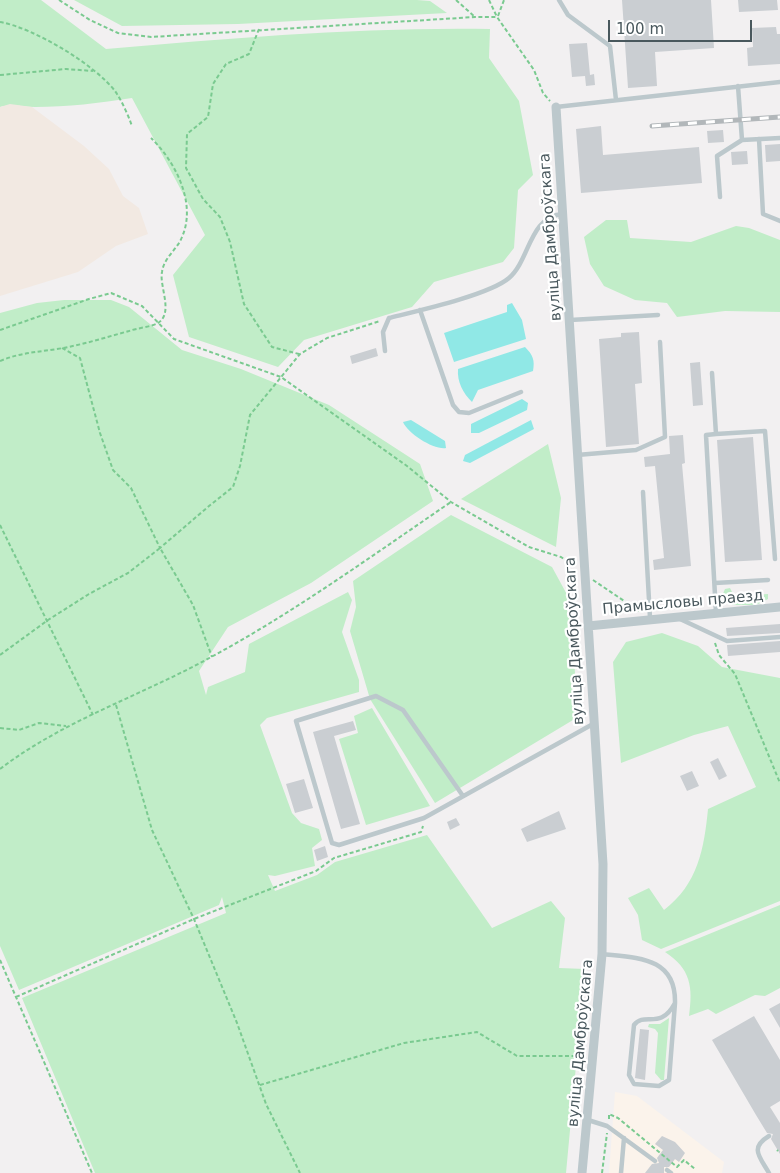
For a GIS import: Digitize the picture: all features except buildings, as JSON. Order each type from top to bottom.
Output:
[{"type":"street","name":"вуліца Дамброўскага","points":[[556,108],[603,864],[602,954],[582,1173]]},
{"type":"street","name":"Прамысловы праезд","points":[[588,626],[650,618],[780,608]]},
{"type":"lane","points":[[559,0],[568,15],[610,46],[616,100]]},
{"type":"lane","points":[[556,108],[780,82]]},
{"type":"lane","points":[[738,86],[742,140]]},
{"type":"lane","points":[[720,197],[717,156],[742,140],[780,138]]},
{"type":"lane","points":[[759,139],[763,214],[780,221]]},
{"type":"lane","points":[[385,351],[384,332],[389,318],[493,288],[509,278],[520,263],[539,226],[552,215],[563,214]]},
{"type":"lane","points":[[420,310],[453,405],[459,412],[469,413],[521,392]]},
{"type":"lane","points":[[570,320],[658,315]]},
{"type":"lane","points":[[577,456],[636,450],[665,437],[660,342]]},
{"type":"lane","points":[[712,373],[716,434]]},
{"type":"lane","points":[[716,613],[706,435],[765,431],[775,559]]},
{"type":"lane","points":[[643,492],[650,618]]},
{"type":"lane","points":[[715,583],[768,580]]},
{"type":"lane","points":[[675,616],[727,641],[780,637]]},
{"type":"lane","points":[[464,796],[403,710],[376,696],[296,721],[332,843],[339,845],[424,818],[464,796],[593,724]]},
{"type":"lane","points":[[602,954],[641,959],[660,966],[672,982],[675,1003],[669,1080],[660,1086],[634,1084],[629,1075],[634,1024],[642,1020],[660,1019],[666,1016],[675,1003]]},
{"type":"lane","points":[[588,1120],[607,1126],[655,1161]]},
{"type":"lane","points":[[769,1136],[760,1142],[758,1151],[769,1173]]},
{"type":"lane","points":[[621,1173],[624,1138]]},
{"type":"path","points":[[58,0],[90,20],[118,33],[151,36],[497,17]]},
{"type":"path","points":[[456,0],[475,17]]},
{"type":"path","points":[[489,0],[497,17],[534,70],[543,94],[556,108]]},
{"type":"path","points":[[497,17],[504,0]]},
{"type":"path","points":[[0,22],[26,29],[96,71],[116,93],[132,126]]},
{"type":"path","points":[[259,29],[249,54],[226,64],[213,84],[208,117],[187,134],[186,168],[203,200],[220,217],[230,242],[244,304],[272,347],[300,354]]},
{"type":"path","points":[[0,75],[66,69],[96,71]]},
{"type":"path","points":[[0,361],[32,351],[62,348],[158,323],[163,316],[166,306],[161,274],[164,261],[179,244],[188,214],[176,171],[163,149],[151,138]]},
{"type":"path","points":[[0,330],[111,293],[142,306],[174,339],[238,360],[281,377],[407,466],[451,502],[529,547],[561,557],[650,618]]},
{"type":"path","points":[[0,655],[48,620],[128,573],[233,487],[240,466],[250,415],[300,354],[327,338],[389,318]]},
{"type":"path","points":[[62,348],[80,358],[100,433],[113,470],[131,488],[160,548],[193,605],[212,657]]},
{"type":"path","points":[[0,769],[68,727],[212,657],[286,615],[451,502]]},
{"type":"path","points":[[0,525],[93,714]]},
{"type":"path","points":[[711,633],[719,654],[735,674],[780,782]]},
{"type":"path","points":[[116,705],[152,830],[194,919],[237,1023],[266,1104],[300,1173]]},
{"type":"path","points":[[0,728],[19,730],[39,723],[68,727]]},
{"type":"path","points":[[16,998],[194,919],[316,871],[334,858],[421,832],[424,818]]},
{"type":"path","points":[[0,960],[92,1173]]},
{"type":"path","points":[[259,1085],[404,1043],[477,1032],[517,1056],[594,1056]]},
{"type":"shaded area","points":[[615,1092],[637,1096],[724,1162],[722,1173],[609,1173]]},
{"type":"green space","points":[[0,0],[41,0],[106,49],[250,37],[346,32],[490,29],[489,58],[519,101],[533,175],[518,190],[514,248],[503,262],[434,282],[412,307],[304,340],[278,367],[189,337],[173,275],[205,235],[132,98],[71,105],[35,107],[9,105],[0,107]]},
{"type":"green space","points":[[74,0],[417,0],[430,1],[447,13],[238,24],[122,26]]},
{"type":"green space","points":[[606,220],[627,220],[630,238],[691,242],[736,226],[749,228],[780,240],[780,312],[725,311],[677,317],[667,303],[635,300],[604,286],[590,264],[584,237]]},
{"type":"green space","points":[[64,300],[111,300],[129,307],[182,350],[241,369],[329,405],[420,464],[433,501],[311,583],[228,627],[199,671],[206,695],[208,687],[245,672],[249,644],[348,592],[352,600],[342,632],[359,680],[359,692],[267,718],[260,725],[292,813],[301,823],[319,829],[322,840],[312,848],[315,866],[275,876],[268,875],[275,891],[317,875],[335,862],[427,835],[492,928],[551,901],[565,918],[559,968],[585,969],[566,1173],[95,1173],[22,998],[226,913],[222,897],[219,905],[19,990],[0,946],[0,313],[37,303]]},
{"type":"green space","points":[[548,444],[561,498],[556,547],[461,499]]},
{"type":"green space","points":[[451,515],[552,567],[570,600],[578,717],[435,803],[370,699],[350,631],[356,607],[353,581]]},
{"type":"green space","points":[[730,588],[734,596],[768,594],[768,599],[756,605],[729,605],[722,596],[725,589]]},
{"type":"green space","points":[[662,633],[698,646],[722,667],[780,678],[780,901],[661,949],[642,940],[638,915],[628,898],[649,888],[664,910],[685,889],[692,877],[701,852],[708,809],[756,787],[728,726],[694,735],[621,763],[613,662],[626,642]]},
{"type":"green space","points":[[372,708],[430,806],[366,825],[339,739],[358,733],[354,716]]},
{"type":"green space","points":[[780,905],[780,988],[765,996],[755,995],[716,1014],[708,1009],[689,1016],[691,996],[685,972],[674,958],[665,952]]},
{"type":"green space","points":[[669,1018],[664,1080],[661,1080],[655,1073],[658,1033],[655,1029],[648,1027],[649,1024],[660,1024]]},
{"type":"sand","points":[[10,104],[32,107],[84,146],[109,169],[123,196],[139,208],[148,234],[116,246],[78,272],[0,296],[0,107]]},
{"type":"water","points":[[512,303],[522,320],[526,339],[454,362],[444,333],[507,312],[507,305]]},
{"type":"water","points":[[525,347],[533,358],[533,371],[478,390],[472,402],[461,387],[458,369]]},
{"type":"water","points":[[522,399],[528,403],[527,410],[479,433],[471,433],[471,424]]},
{"type":"water","points":[[411,420],[445,441],[446,448],[428,444],[416,436],[403,422]]},
{"type":"water","points":[[531,420],[534,429],[470,463],[463,461],[465,455]]},
{"type":"railway","points":[[652,126],[780,117]]}]
